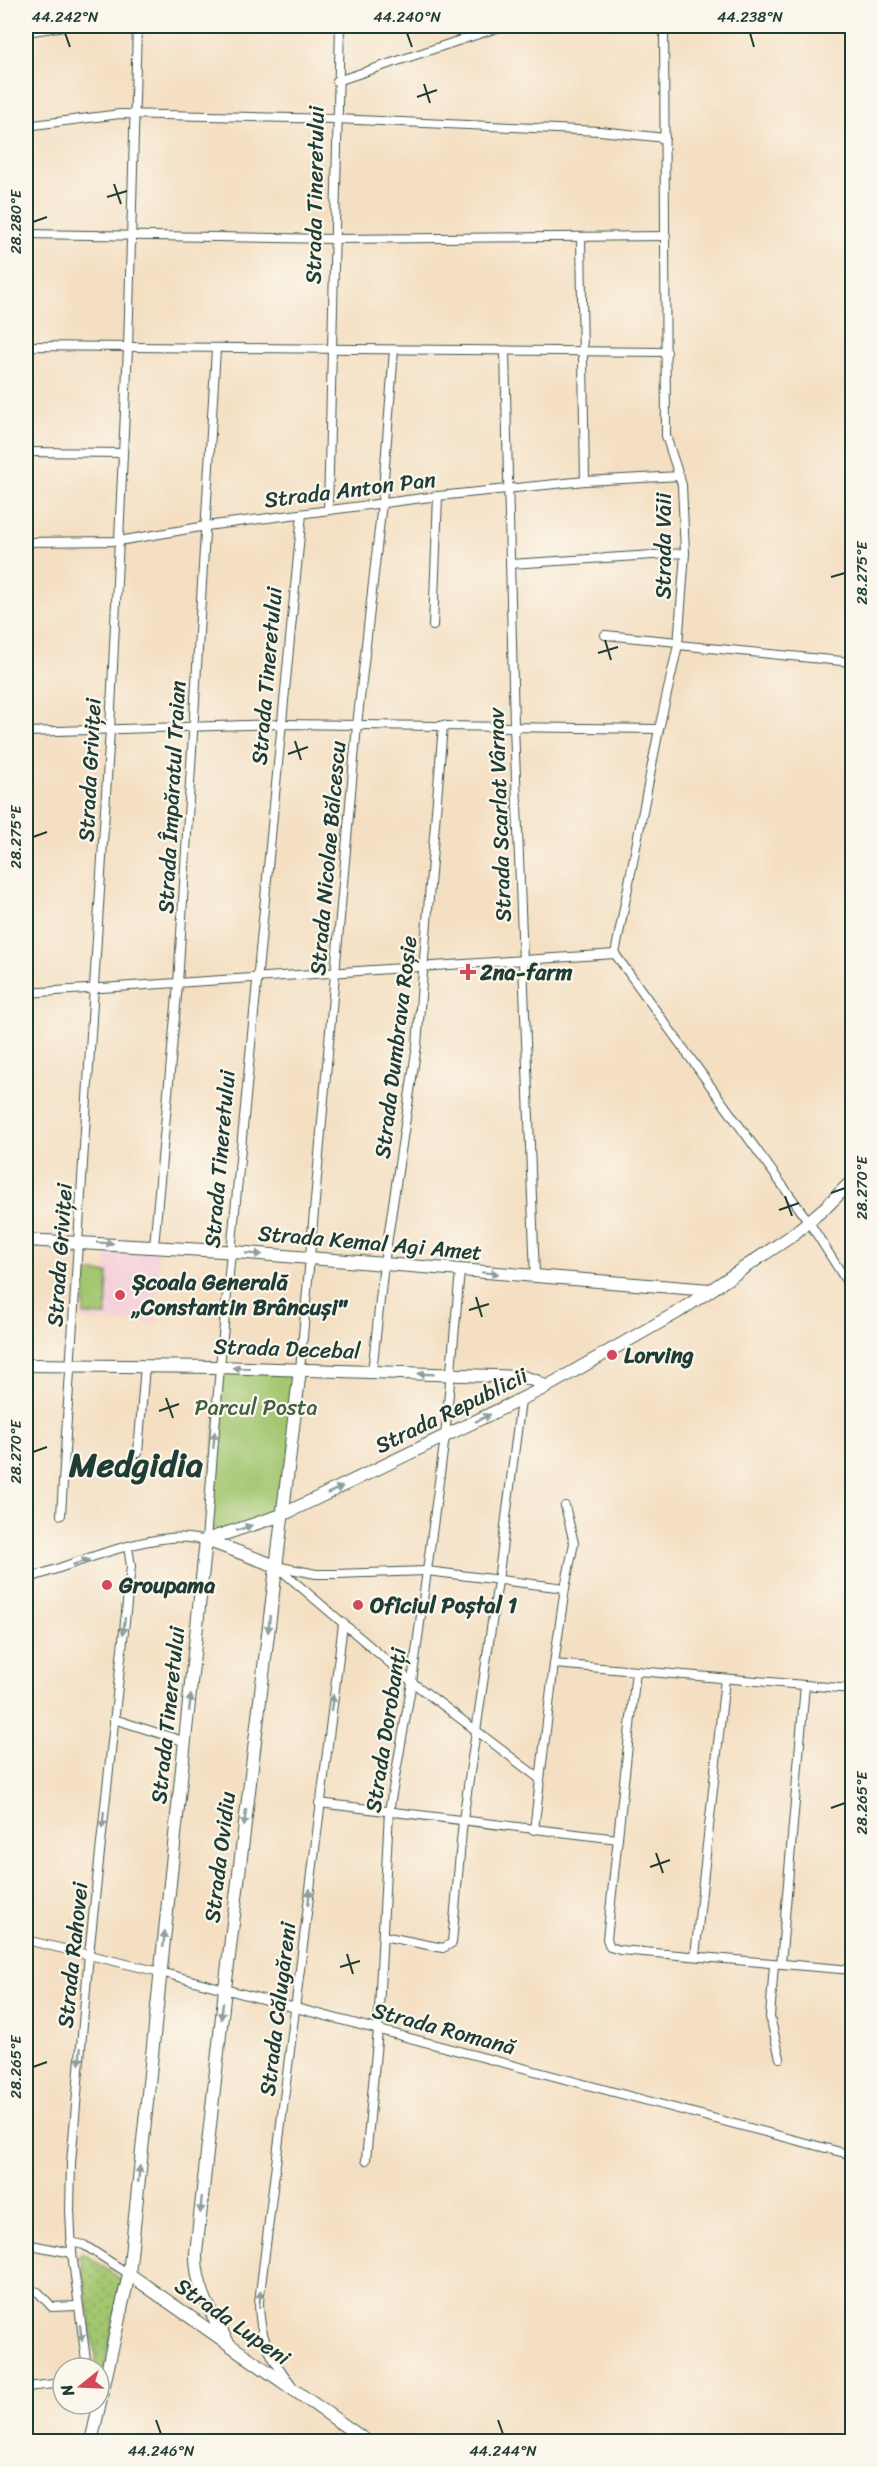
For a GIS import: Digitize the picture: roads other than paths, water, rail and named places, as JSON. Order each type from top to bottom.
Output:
[{"type":"main road","name":"Strada Republicii","points":[[206,1540],[282,1515],[546,1387],[678,1312],[809,1222],[852,1181]]},
{"type":"main road","name":"Strada Kemal Agi Amet","points":[[26,1240],[153,1246],[710,1290]]},
{"type":"main road","name":"Strada Decebal","points":[[26,1365],[145,1365],[523,1377],[536,1380],[546,1387]]},
{"type":"main road","name":"Strada Ovidiu","points":[[228,2343],[204,2298],[198,2280],[196,2263],[202,2186],[300,1370]]},
{"type":"main road","points":[[206,1540],[276,1566]]},
{"type":"main road","name":"Strada Tineretului","points":[[91,2442],[129,2274],[206,1540]]},
{"type":"main road","name":"Strada Lupeni","points":[[129,2274],[368,2442]]},
{"type":"street","points":[[26,32],[65,26]]},
{"type":"street","name":"Strada Griviței","points":[[61,1515],[110,730],[128,348],[137,26]]},
{"type":"street","name":"Strada Tineretului","points":[[328,510],[340,26]]},
{"type":"street","points":[[338,81],[503,26]]},
{"type":"street","name":"Strada Văii","points":[[615,954],[678,644],[686,554],[680,476],[666,436],[664,26]]},
{"type":"street","points":[[26,126],[135,114],[336,119],[600,131],[665,138]]},
{"type":"street","points":[[26,234],[334,239],[666,236]]},
{"type":"street","points":[[581,237],[585,481]]},
{"type":"street","points":[[26,346],[667,352]]},
{"type":"street","name":"Strada Împăratul Traian","points":[[153,1246],[178,984],[216,349]]},
{"type":"street","name":"Strada Nicolae Bălcescu","points":[[300,1370],[334,974],[357,725],[382,503],[394,351]]},
{"type":"street","name":"Strada Scarlat Vârnav","points":[[505,352],[514,726],[535,1276]]},
{"type":"street","points":[[26,452],[123,453]]},
{"type":"street","name":"Strada Anton Pan","points":[[26,542],[118,541],[206,526],[438,496],[585,481],[680,476]]},
{"type":"street","points":[[433,626],[438,496]]},
{"type":"street","name":"Strada Tineretului","points":[[206,1540],[220,1367],[302,514]]},
{"type":"street","points":[[510,564],[686,554]]},
{"type":"street","points":[[605,635],[852,662]]},
{"type":"street","points":[[26,732],[282,724],[659,729]]},
{"type":"street","name":"Strada Dumbrava Roșie","points":[[372,1372],[384,1264],[417,1045],[425,969],[443,725]]},
{"type":"street","points":[[26,993],[425,969],[615,954],[809,1222],[852,1290]]},
{"type":"street","name":"Strada Dorobanți","points":[[366,2160],[378,2030],[389,1811],[412,1682],[446,1437],[460,1271]]},
{"type":"street","points":[[138,1453],[145,1365]]},
{"type":"street","points":[[383,1936],[443,1948],[452,1943],[463,1820],[498,1581],[520,1400]]},
{"type":"street","points":[[534,1830],[554,1664],[574,1543],[565,1506]]},
{"type":"street","name":"Strada Republicii","points":[[26,1579],[128,1547],[170,1538],[206,1540]]},
{"type":"street","name":"Strada Rahovei","points":[[85,2356],[77,2306],[71,2242],[72,2154],[89,1954],[131,1566],[128,1547]]},
{"type":"street","points":[[276,1566],[316,1574],[335,1575],[427,1571],[565,1588]]},
{"type":"street","points":[[276,1566],[412,1682],[476,1733],[540,1779]]},
{"type":"street","points":[[273,1590],[282,1584],[296,1584]]},
{"type":"street","name":"Strada Călugăreni","points":[[294,2390],[278,2368],[265,2344],[260,2323],[259,2302],[319,1803],[343,1624]]},
{"type":"street","points":[[554,1664],[852,1689]]},
{"type":"street","points":[[636,1671],[607,1939],[610,1947],[852,1970]]},
{"type":"street","points":[[694,1956],[725,1679]]},
{"type":"street","points":[[780,2058],[771,2017],[805,1685]]},
{"type":"street","points":[[114,1719],[186,1742]]},
{"type":"street","points":[[319,1803],[618,1839]]},
{"type":"street","name":"Strada Romană","points":[[26,1940],[160,1972],[852,2155]]},
{"type":"street","points":[[850,2025],[852,2005]]},
{"type":"street","name":"Strada Lupeni","points":[[71,2242],[84,2245],[129,2274]]},
{"type":"street","points":[[26,2244],[72,2253]]},
{"type":"street","points":[[26,2289],[38,2292],[52,2307],[77,2306]]},
{"type":"street","points":[[26,2387],[51,2385]]},
{"type":"street","points":[[95,2416],[96,2423]]},
{"type":"place","name":"2na-farm","points":[[468,972]]},
{"type":"place","name":"Școala Generală „Constantin Brâncuși\"","points":[[120,1295]]},
{"type":"place","name":"Lorving","points":[[612,1355]]},
{"type":"place","name":"Groupama","points":[[107,1585]]},
{"type":"place","name":"Oficiul Poștal 1","points":[[358,1605]]},
{"type":"district","name":"Medgidia","points":[[136,1464]]},
{"type":"park label","name":"Parcul Posta","points":[[256,1407]]}]
